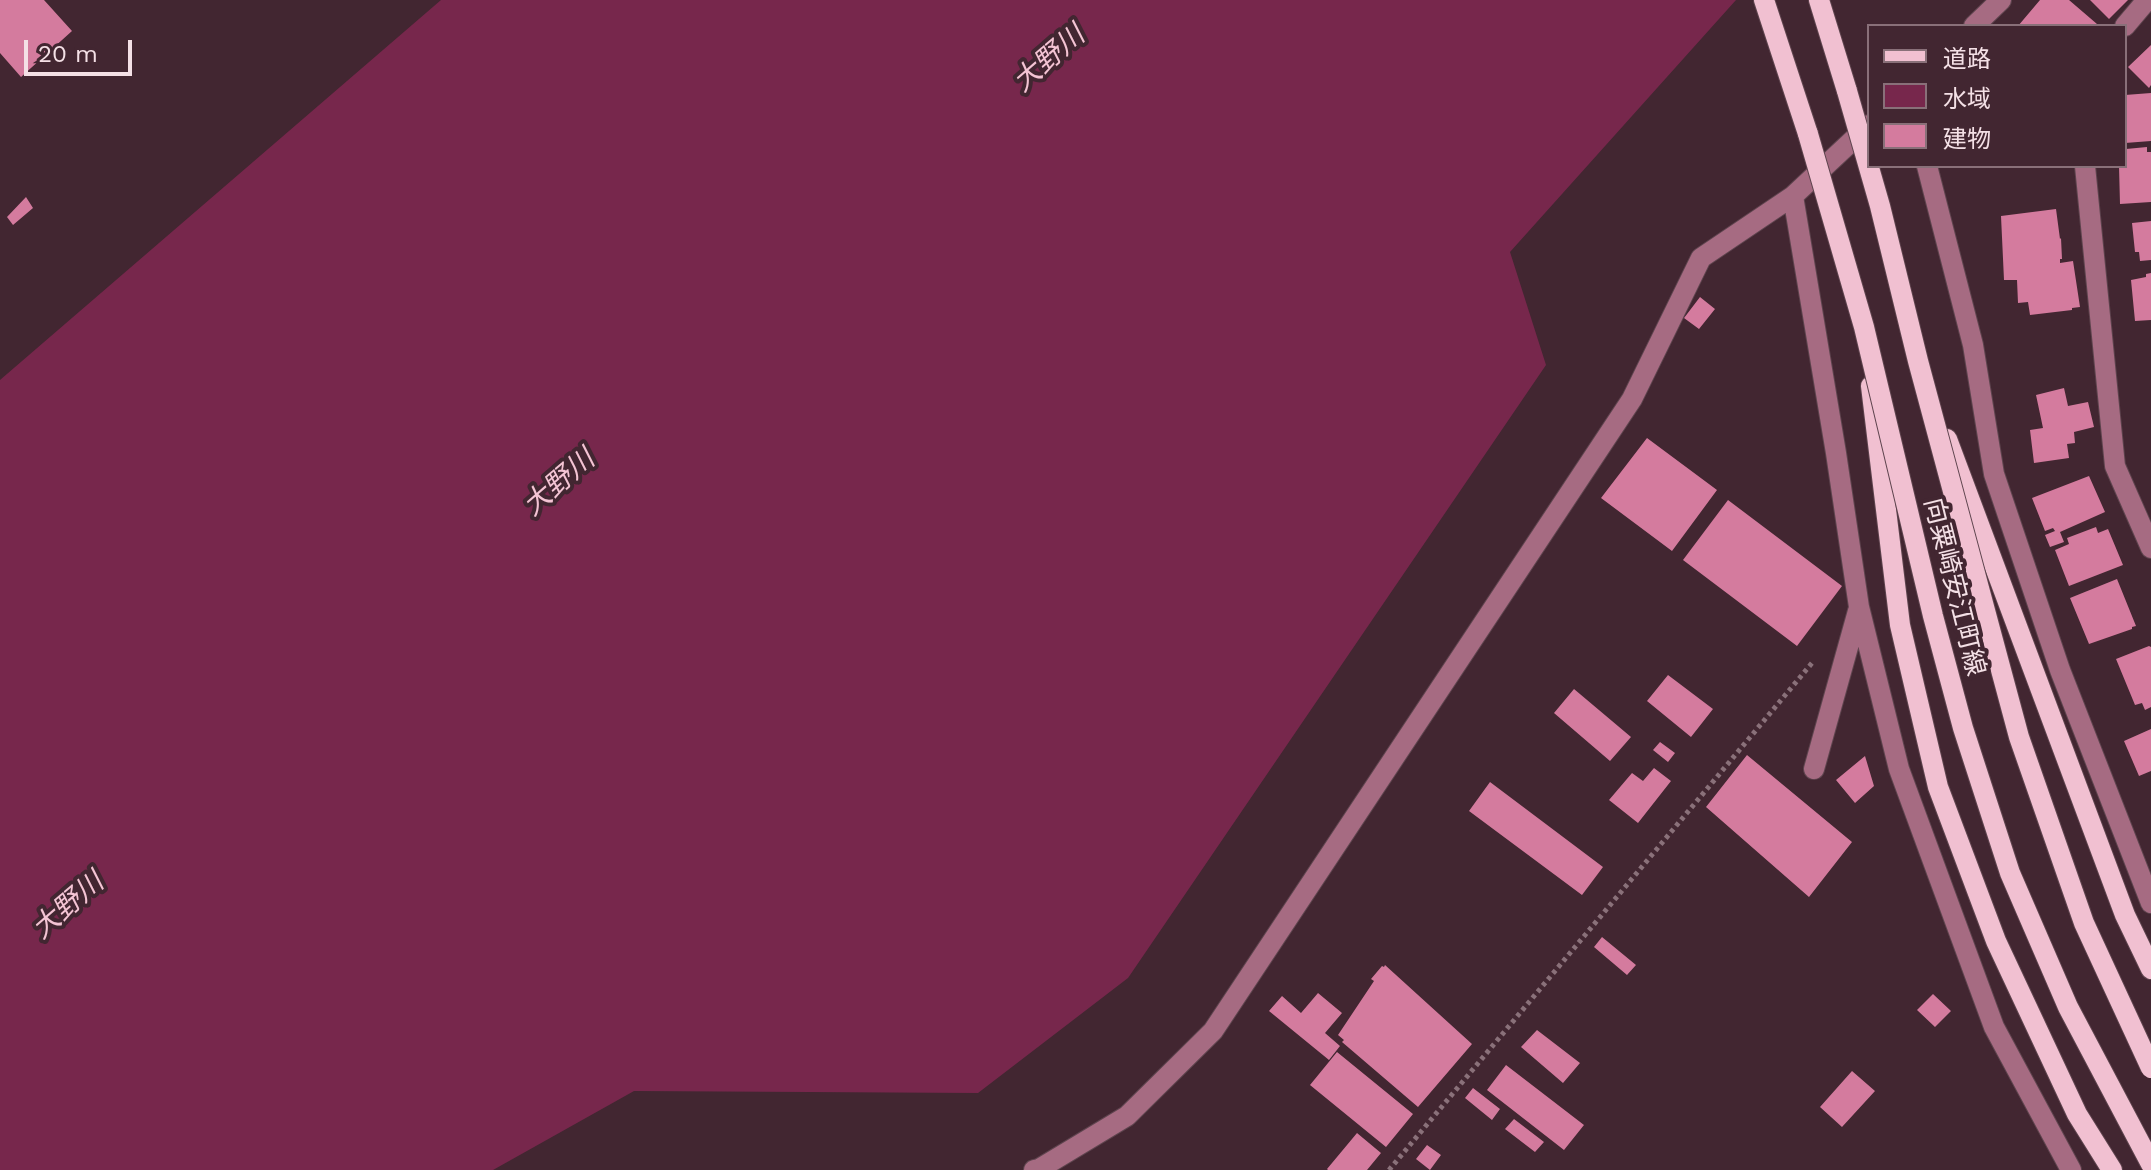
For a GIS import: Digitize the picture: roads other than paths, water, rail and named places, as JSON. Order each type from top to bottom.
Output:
[{"type":"main road","name":"向粟崎安江町線","points":[[1764,0],[1808,134],[1864,327],[1929,601],[1963,728],[2010,873],[2068,1007],[2151,1164]]},
{"type":"main road","name":"向粟崎安江町線","points":[[1819,0],[1867,162]]},
{"type":"main road","name":"向粟崎安江町線","points":[[1869,168],[2019,737],[2084,923],[2151,1068]]},
{"type":"main road","points":[[1864,327],[1900,625],[1938,787],[1996,941],[2077,1114],[2112,1170]]},
{"type":"main road","points":[[1918,361],[2125,915],[2151,969]]},
{"type":"street","points":[[1976,24],[2001,0]]},
{"type":"street","points":[[2127,24],[2147,0]]},
{"type":"street","points":[[1034,1170],[1127,1116],[1213,1031],[1632,399],[1701,258],[1793,196],[1867,127]]},
{"type":"street","points":[[1928,168],[1973,345],[1994,474],[2060,670],[2151,903]]},
{"type":"street","points":[[2085,168],[2115,466],[2151,548]]},
{"type":"street","points":[[1793,196],[1859,607],[1899,769],[1994,1027],[2071,1170]]},
{"type":"street","points":[[1814,769],[1859,607]]},
{"type":"water","name":"大野川","points":[[441,0],[1736,0],[1510,252],[1546,365],[1128,978],[978,1093],[634,1091],[493,1170],[0,1170],[0,380]]}]
